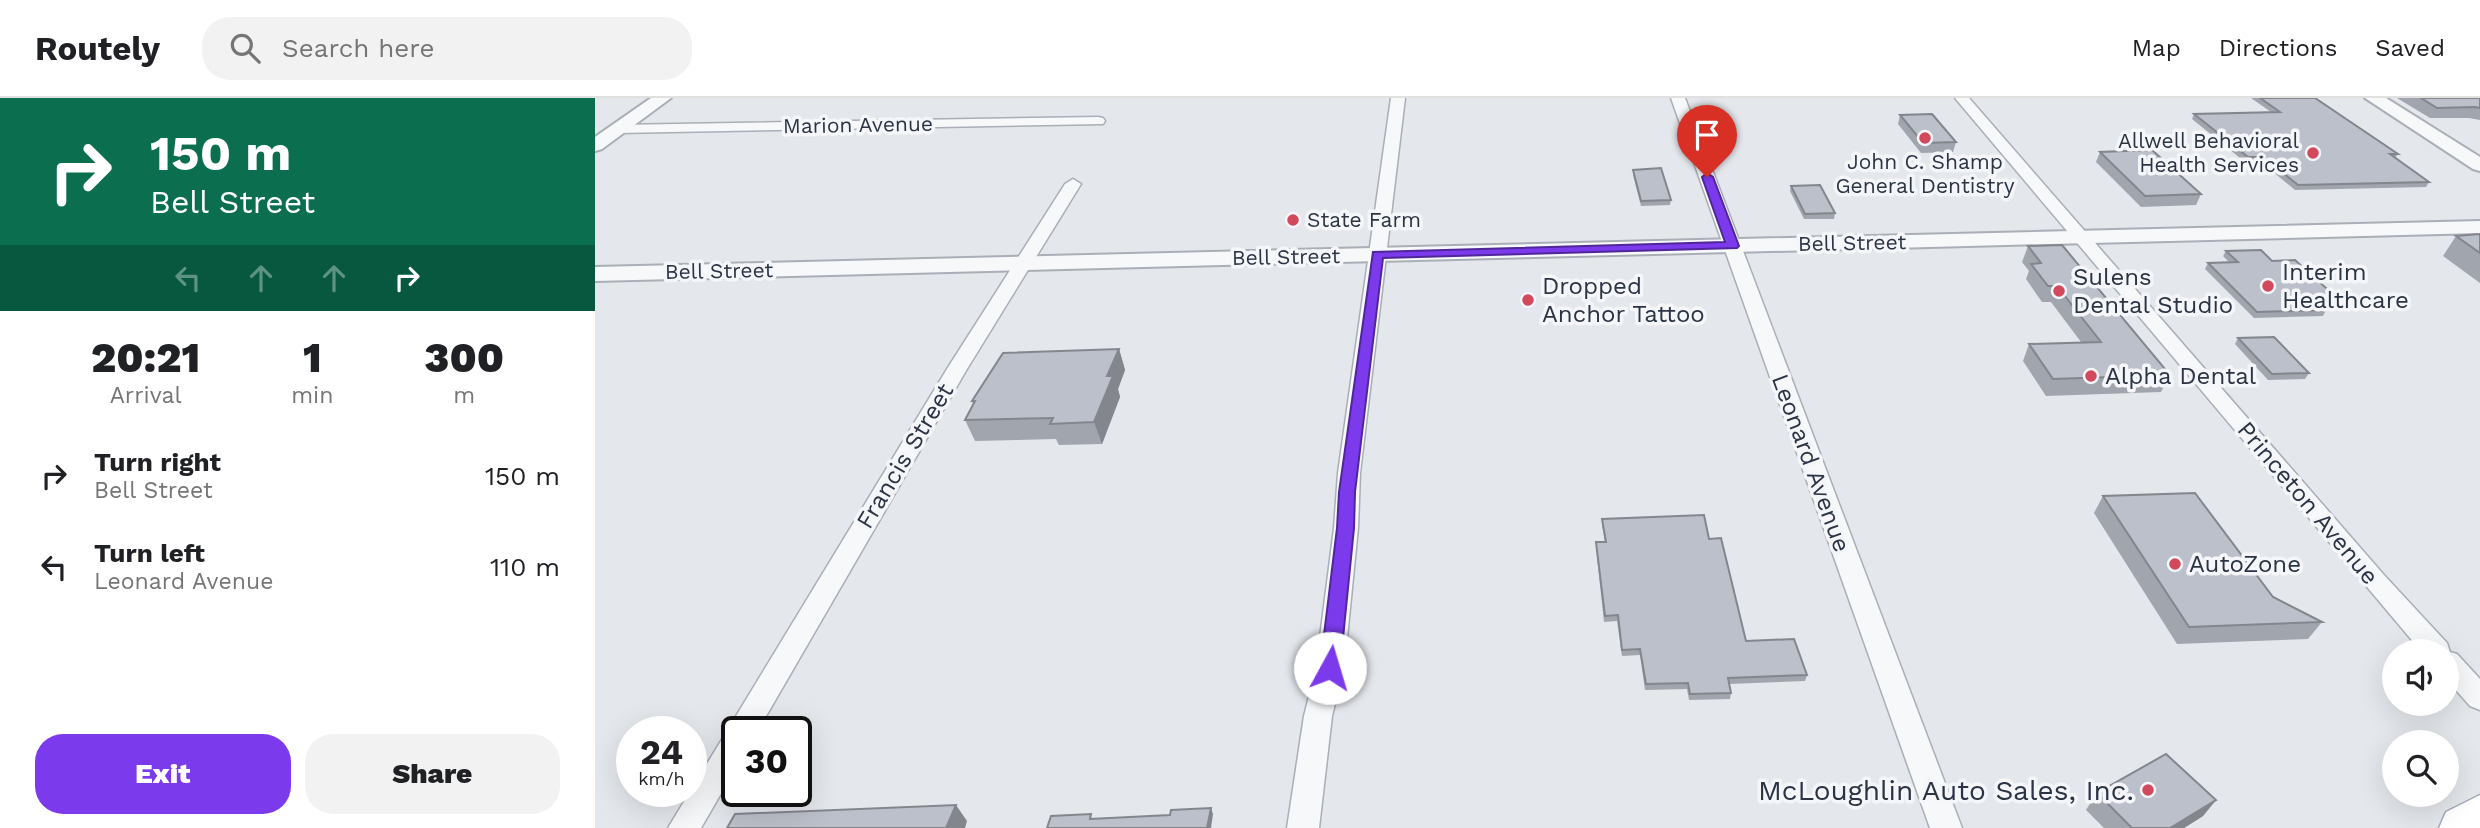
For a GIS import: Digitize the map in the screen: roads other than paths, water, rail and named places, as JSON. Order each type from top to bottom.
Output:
[{"type":"main road","points":[[2463,828],[2480,817]]},
{"type":"street","points":[[595,145],[662,98]]},
{"type":"street","points":[[1303,828],[1318,716],[1330,668],[1346,528],[1348,485],[1398,98]]},
{"type":"street","name":"Leonard Avenue","points":[[1678,98],[1946,828]]},
{"type":"street","name":"Princeton Avenue","points":[[1962,98],[2426,639]]},
{"type":"street","points":[[2374,98],[2480,165]]},
{"type":"street","name":"Marion Avenue","points":[[618,129],[1098,121]]},
{"type":"street","name":"Francis Street","points":[[751,716],[957,369],[1073,184]]},
{"type":"street","name":"Bell Street","points":[[595,274],[2480,227]]},
{"type":"street","points":[[2459,675],[2480,698]]},
{"type":"street","points":[[684,828],[721,766]]},
{"type":"place","name":"John C. Shamp General Dentistry","points":[[1925,138]]},
{"type":"place","name":"Allwell Behavioral Health Services","points":[[2313,153]]},
{"type":"place","name":"State Farm","points":[[1293,220]]},
{"type":"place","name":"Interim Healthcare","points":[[2268,286]]},
{"type":"place","name":"Sulens Dental Studio","points":[[2059,291]]},
{"type":"place","name":"Dropped Anchor Tattoo","points":[[1528,300]]},
{"type":"place","name":"Alpha Dental","points":[[2091,376]]},
{"type":"place","name":"AutoZone","points":[[2175,564]]},
{"type":"place","name":"McLoughlin Auto Sales, Inc.","points":[[2148,790]]}]
